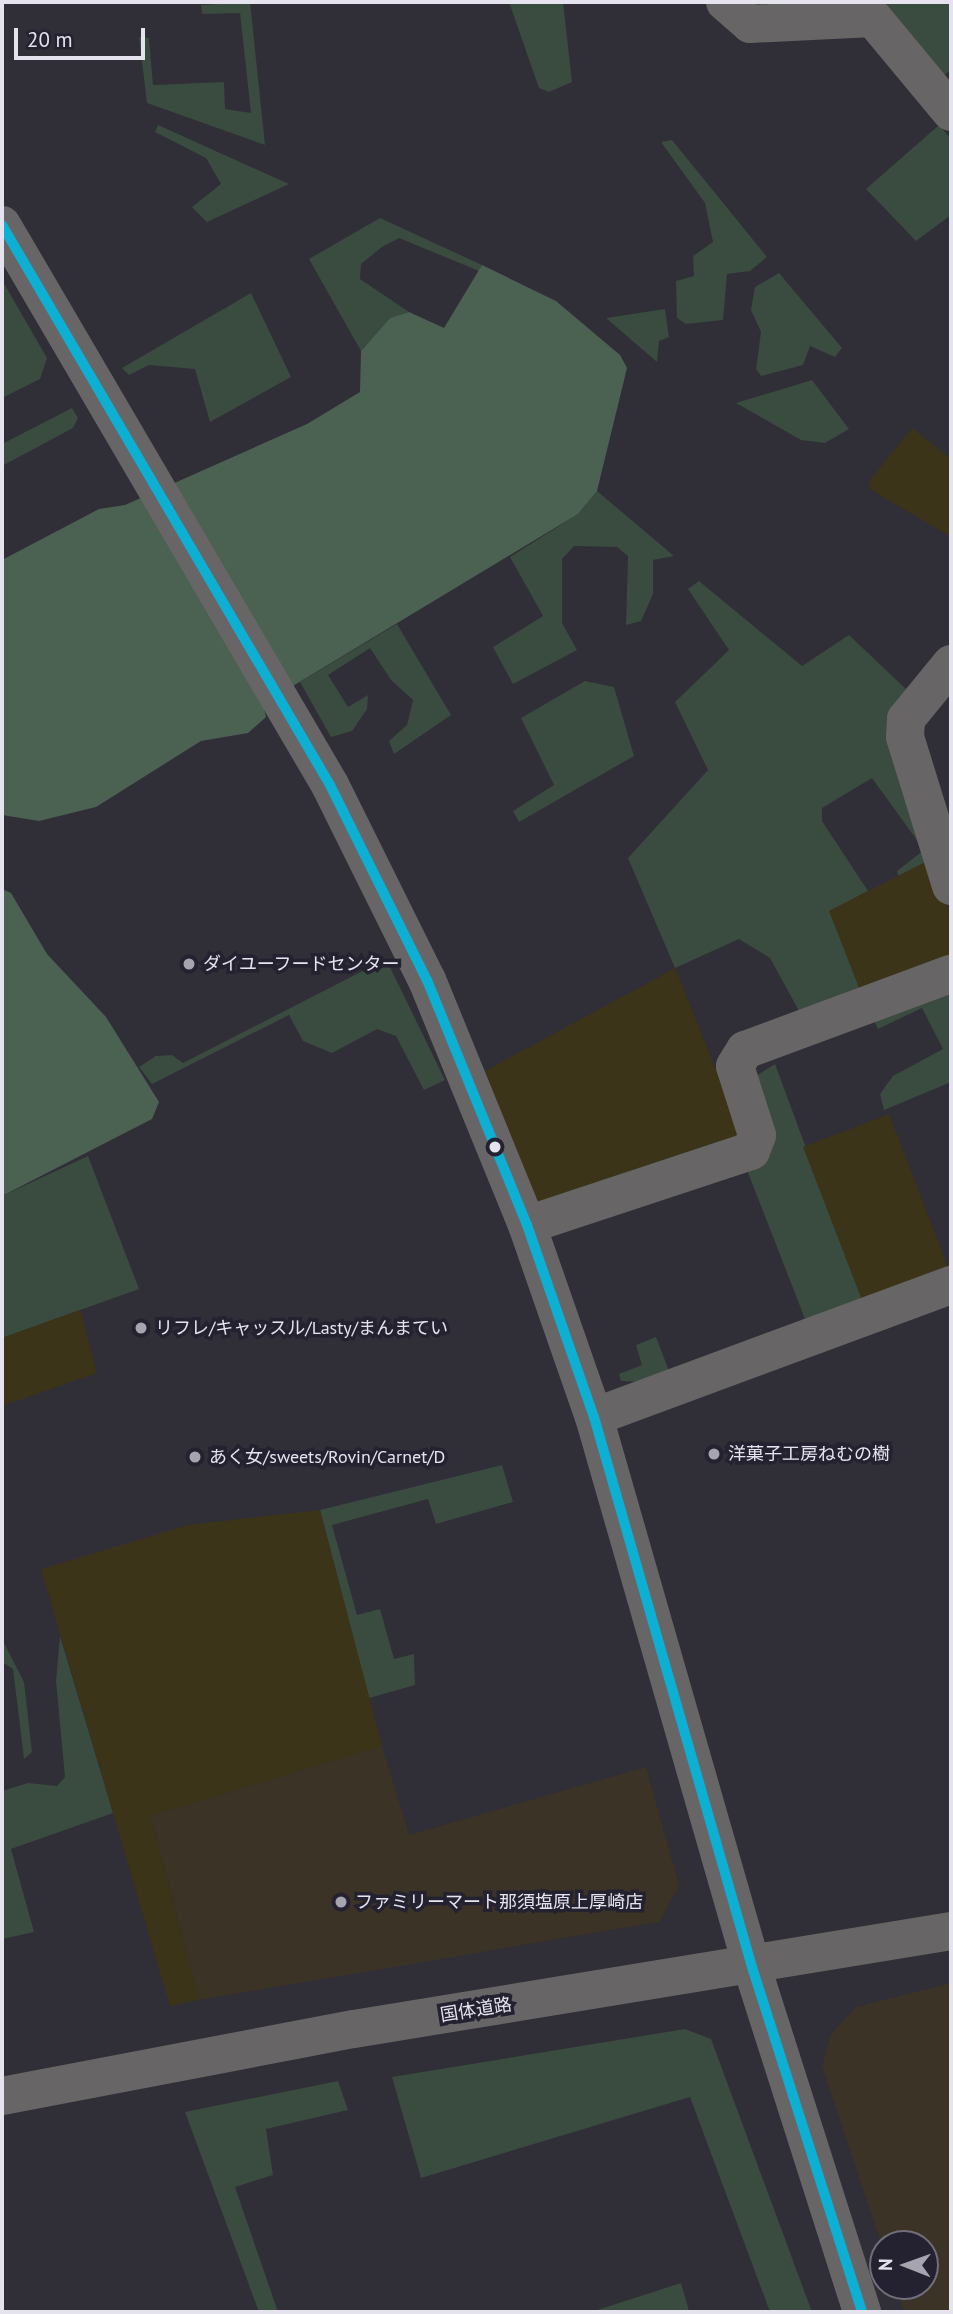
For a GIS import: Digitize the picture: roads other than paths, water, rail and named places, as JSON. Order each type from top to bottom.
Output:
[{"type":"street","points":[[725,2],[750,24],[873,18],[951,112]]},
{"type":"street","points":[[2,225],[330,785],[427,980],[527,1225],[594,1417],[752,1967],[862,2312]]},
{"type":"street","points":[[951,664],[906,719],[905,737],[951,886]]},
{"type":"street","points":[[527,1225],[751,1151],[757,1135],[735,1066],[745,1050],[951,974]]},
{"type":"street","points":[[594,1417],[951,1285]]},
{"type":"street","name":"国体道路","points":[[2,2096],[354,2029],[752,1967],[951,1931]]},
{"type":"place","name":"ダイユーフードセンター","points":[[189,964]]},
{"type":"place","name":"リフレ/キャッスル/Lasty/まんまてい","points":[[141,1328]]},
{"type":"place","name":"洋菓子工房ねむの樹","points":[[714,1454]]},
{"type":"place","name":"あく女/sweets/Rovin/Carnet/D","points":[[195,1457]]},
{"type":"place","name":"ファミリーマート那須塩原上厚崎店","points":[[341,1902]]}]
